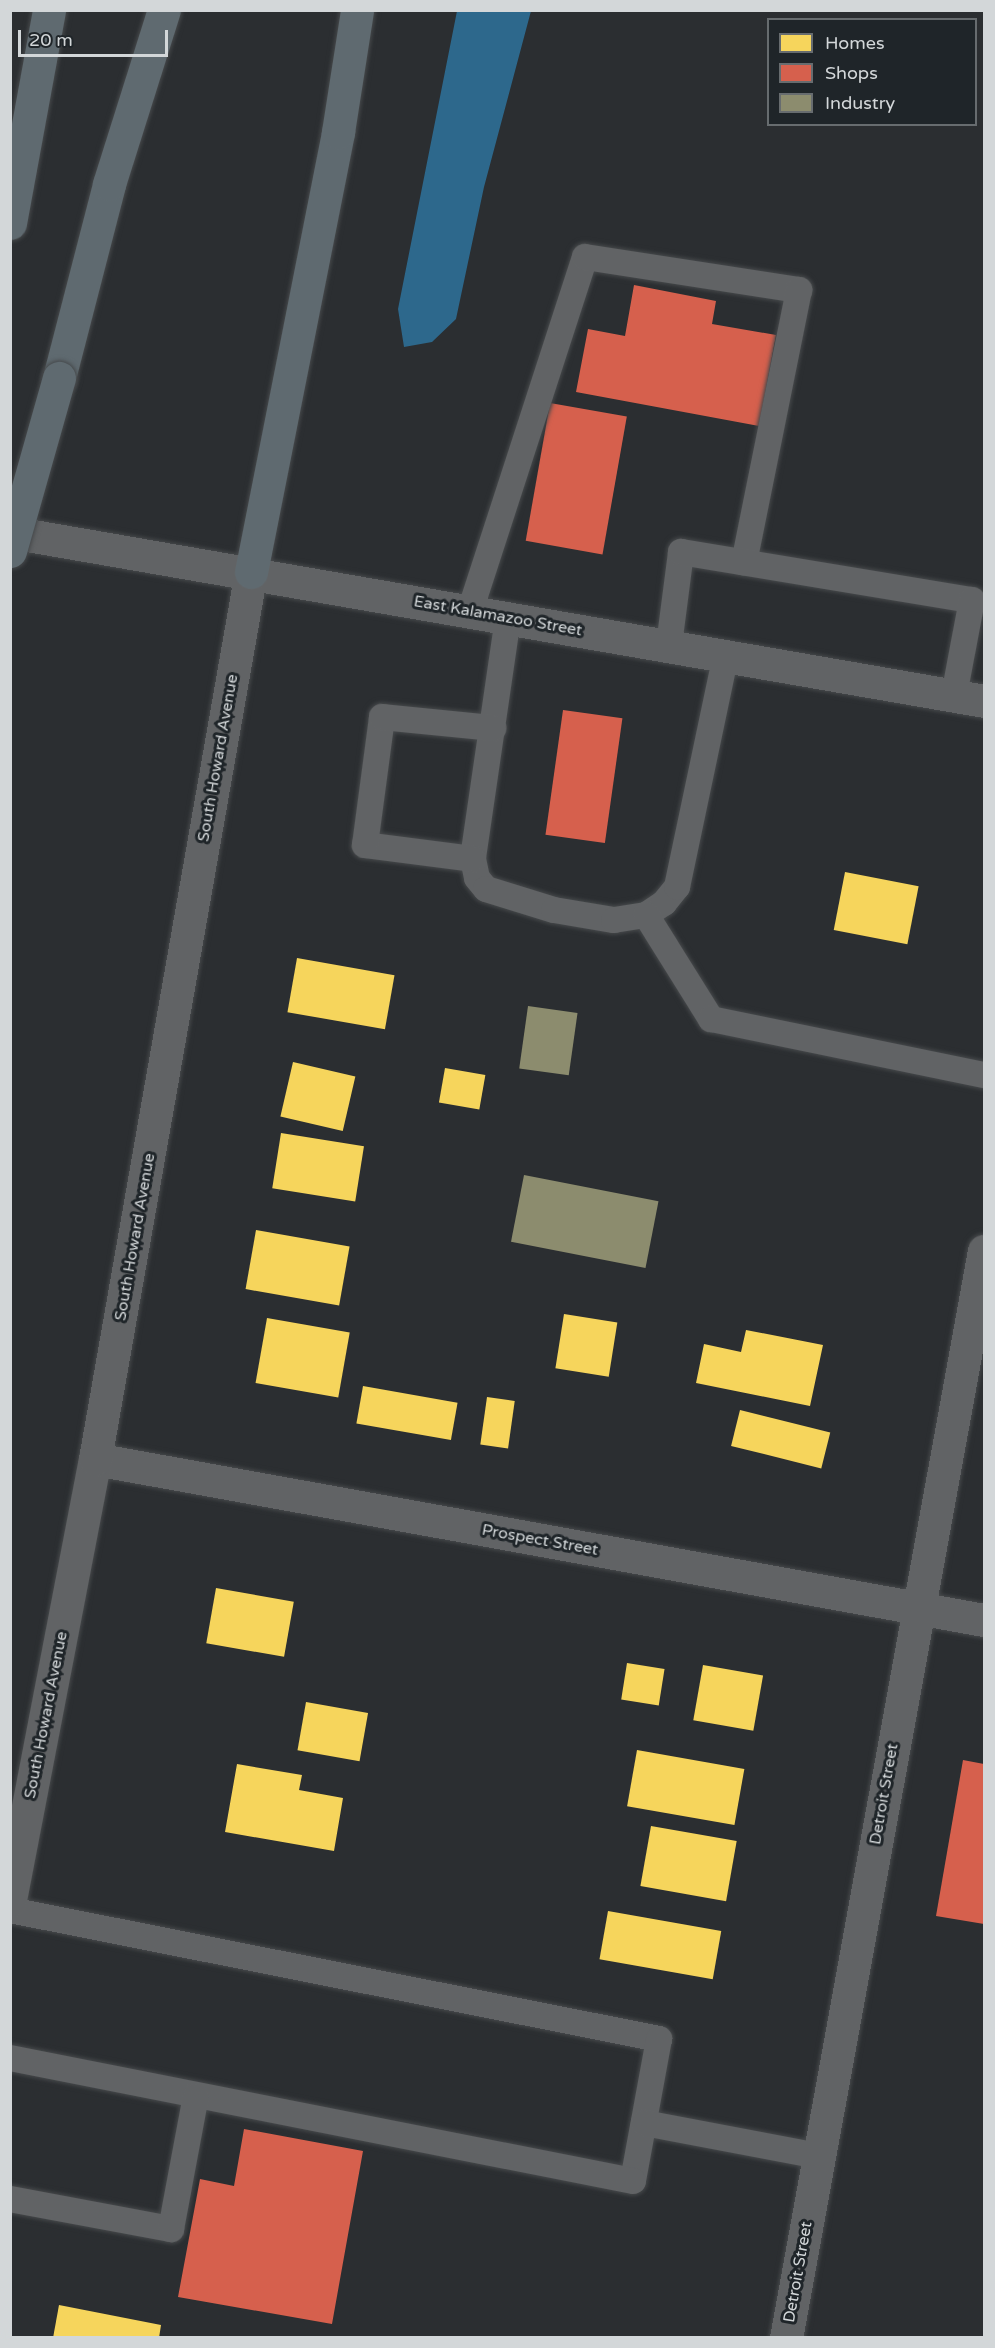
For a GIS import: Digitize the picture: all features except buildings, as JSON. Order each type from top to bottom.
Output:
[{"type":"highway","points":[[10,224],[49,10]]},
{"type":"highway","points":[[10,551],[109,184],[164,10]]},
{"type":"highway","points":[[251,572],[338,132],[357,10]]},
{"type":"street","name":"East Kalamazoo Street","points":[[10,532],[969,698]]},
{"type":"street","name":"South Howard Avenue","points":[[10,1900],[95,1459],[251,572]]},
{"type":"street","name":"Detroit Street","points":[[786,2337],[917,1608],[984,1251]]},
{"type":"street","name":"Prospect Street","points":[[95,1459],[984,1620]]},
{"type":"lane","points":[[470,611],[585,257],[799,290],[744,563]]},
{"type":"lane","points":[[669,645],[681,552],[972,600],[969,698]]},
{"type":"lane","points":[[508,618],[473,859],[477,878],[486,889],[502,897],[614,920],[646,915],[664,903],[677,887],[726,655]]},
{"type":"lane","points":[[473,859],[365,845],[382,717],[493,728]]},
{"type":"lane","points":[[646,915],[711,1019],[984,1076]]},
{"type":"lane","points":[[10,1910],[659,2038],[633,2181],[10,2058]]},
{"type":"lane","points":[[10,2199],[171,2229],[196,2096]]},
{"type":"lane","points":[[644,2123],[819,2156]]},
{"type":"water","points":[[457,11],[531,11],[484,187],[456,319],[432,342],[404,347],[398,309]]}]
